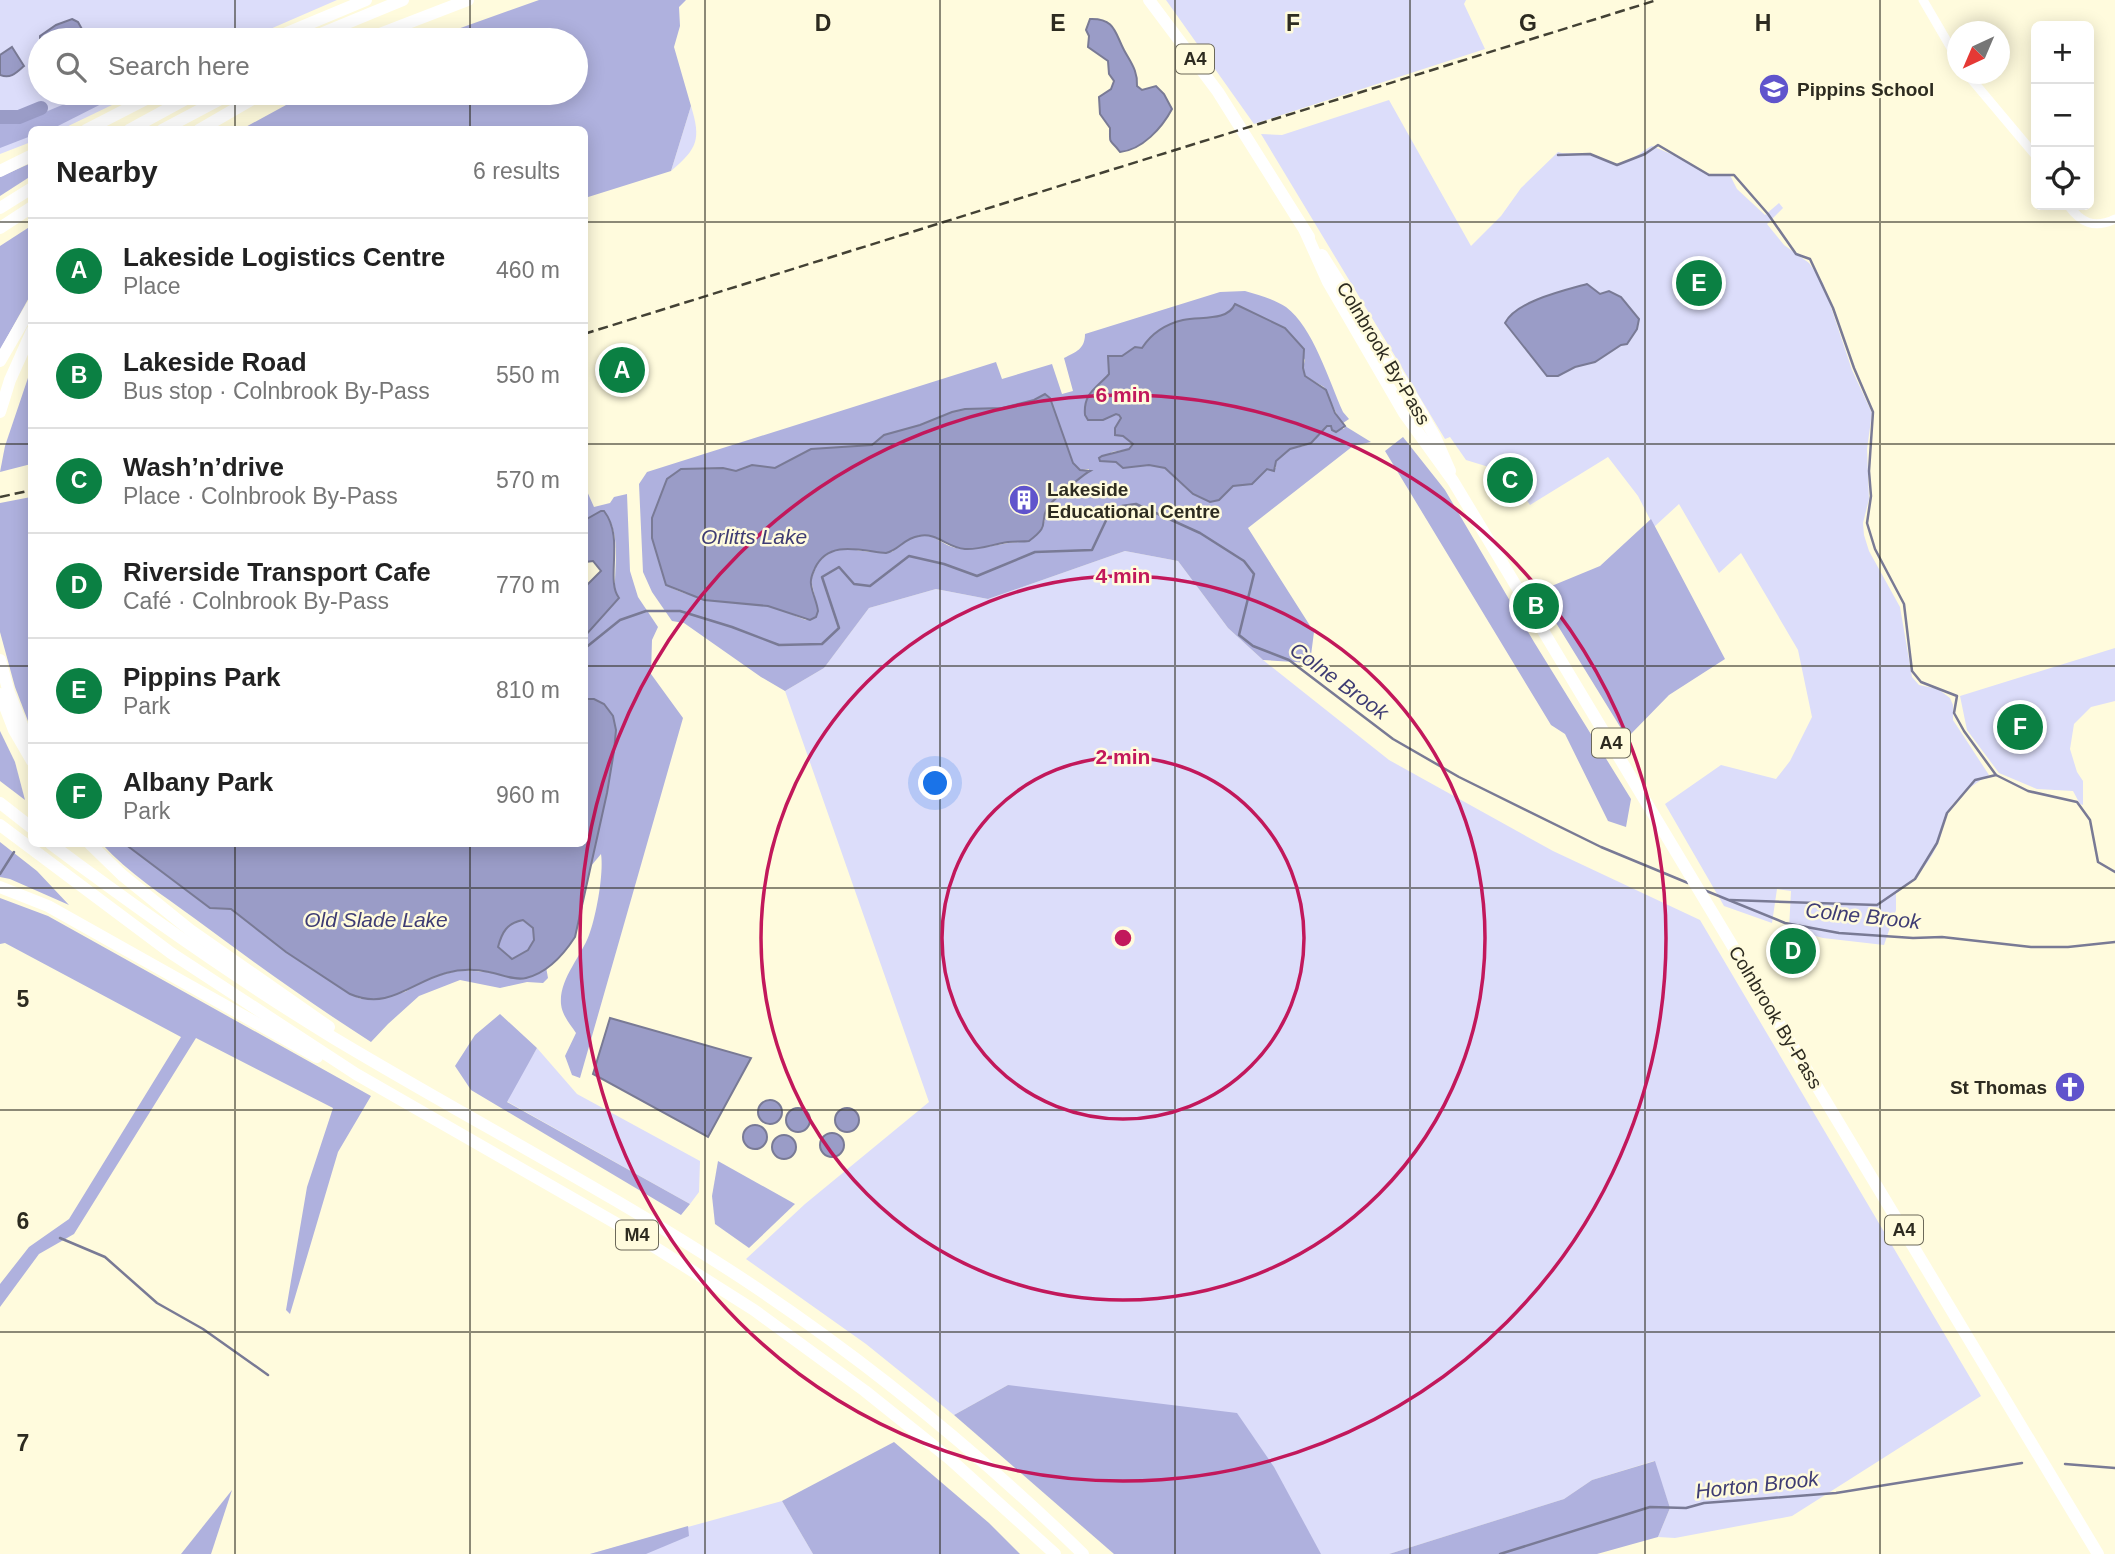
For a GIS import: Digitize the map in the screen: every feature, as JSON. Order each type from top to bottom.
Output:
[{"type":"highway","points":[[299,28],[366,0]]},
{"type":"highway","points":[[335,28],[402,0]]},
{"type":"highway","points":[[395,28],[468,0]]},
{"type":"highway","name":"Colnbrook By-Pass","points":[[1149,0],[1237,121],[1414,400],[1435,436],[1453,481],[2098,1554]]},
{"type":"highway","points":[[94,126],[135,105]]},
{"type":"highway","points":[[136,126],[175,105]]},
{"type":"highway","points":[[170,126],[210,105]]},
{"type":"highway","points":[[206,126],[242,105]]},
{"type":"highway","points":[[0,163],[27,157]]},
{"type":"highway","points":[[0,171],[27,157]]},
{"type":"highway","points":[[0,208],[28,190]]},
{"type":"highway","points":[[0,228],[28,210]]},
{"type":"highway","points":[[0,361],[28,313]]},
{"type":"highway","points":[[0,412],[10,380],[28,340]]},
{"type":"highway","points":[[0,660],[12,701],[28,740]]},
{"type":"highway","points":[[0,695],[14,730],[28,754]]},
{"type":"highway","points":[[0,803],[28,825]]},
{"type":"highway","name":"M4","points":[[0,825],[28,846]]},
{"type":"highway","name":"M4","points":[[29,847],[171,953],[356,1074],[626,1229],[754,1310],[854,1382],[941,1451],[1055,1554]]},
{"type":"highway","name":"M4","points":[[55,847],[226,970],[365,1056],[635,1212],[802,1320],[879,1376],[947,1431],[1083,1554]]},
{"type":"highway","points":[[93,847],[167,912],[243,968],[312,1013],[365,1056]]},
{"type":"highway","points":[[0,887],[48,906],[300,1049],[356,1074]]},
{"type":"street","points":[[1923,0],[1947,41]]},
{"type":"street","points":[[1975,84],[2031,150]]},
{"type":"street","points":[[2072,210],[2076,216],[2090,224],[2108,223],[2115,219]]},
{"type":"shaded area","points":[[0,0],[337,0],[273,28],[28,28],[28,105],[112,105],[68,126],[28,126],[28,143],[0,154]]},
{"type":"shaded area","points":[[539,0],[686,0],[679,7],[680,26],[674,47],[691,106],[671,171],[588,197],[588,126],[248,126],[286,105],[588,105],[588,28],[461,28]]},
{"type":"shaded area","points":[[1166,0],[1466,0],[1464,4],[1485,49],[1254,124]]},
{"type":"shaded area","points":[[1389,100],[1471,246],[1501,216],[1521,188],[1558,152],[1589,155],[1618,163],[1629,161],[1652,146],[1678,157],[1708,175],[1730,175],[1737,189],[1765,215],[1779,203],[1783,208],[1767,224],[1784,245],[1809,263],[1823,283],[1852,370],[1872,413],[1867,449],[1869,499],[1863,523],[1864,535],[1869,551],[1900,607],[1912,677],[1919,685],[1938,689],[1950,698],[1953,720],[1989,775],[1952,805],[1928,862],[1917,876],[1896,893],[1896,910],[1884,945],[1823,938],[1789,929],[1791,891],[1777,889],[1772,923],[1724,906],[1665,804],[1721,765],[1776,779],[1790,761],[1812,717],[1798,650],[1741,553],[1719,573],[1679,504],[1654,527],[1638,496],[1608,457],[1530,505],[1502,463],[1492,468],[1466,460],[1450,437],[1445,439],[1261,134],[1282,135]]},
{"type":"shaded area","points":[[62,105],[99,105],[58,126],[28,126],[28,137],[0,148],[0,121],[26,120]]},
{"type":"shaded area","points":[[691,106],[696,127],[695,142],[687,156],[671,171]]},
{"type":"shaded area","points":[[28,164],[28,178],[0,196],[0,177]]},
{"type":"shaded area","points":[[28,228],[28,299],[0,350],[0,246]]},
{"type":"shaded area","points":[[1245,291],[1271,299],[1296,316],[1312,341],[1343,412],[1349,419],[1343,423],[1324,387],[1305,376],[1305,360],[1285,331],[1234,305],[1233,310],[1225,314],[1191,319],[1167,327],[1153,336],[1142,349],[1135,347],[1122,356],[1108,356],[1109,374],[1091,421],[1103,420],[1116,413],[1121,418],[1115,428],[1133,443],[1129,449],[1112,452],[1102,462],[1116,462],[1122,467],[1147,464],[1162,467],[1211,502],[1219,500],[1233,486],[1252,482],[1266,469],[1276,468],[1276,461],[1290,449],[1315,440],[1328,426],[1344,429],[1345,426],[1371,442],[1353,446],[1248,528],[1314,632],[1310,663],[1263,660],[1228,628],[1178,561],[1125,551],[988,599],[936,589],[869,608],[824,668],[785,691],[684,623],[672,621],[652,592],[643,572],[639,484],[647,472],[996,362],[1002,379],[1052,364],[1062,394],[1073,391],[1064,358],[1082,347],[1085,334],[1220,292]],"holes":[[[1045,394],[1050,398],[1073,463],[1081,470],[1089,469],[1089,472],[1049,506],[1042,526],[1027,542],[967,549],[956,548],[924,535],[905,541],[892,552],[842,548],[818,562],[811,580],[818,611],[806,620],[769,606],[704,598],[666,585],[652,538],[665,484],[681,469],[723,468],[736,471],[748,466],[775,468],[811,449],[872,445],[884,435],[952,412],[1002,408],[1034,400]]]},
{"type":"shaded area","points":[[28,378],[28,465],[0,472],[5,446]]},
{"type":"shaded area","points":[[1403,437],[1445,490],[1534,642],[1631,799],[1626,827],[1608,821],[1565,734],[1551,725],[1385,451]]},
{"type":"shaded area","points":[[588,494],[594,507],[610,503],[614,497],[627,494],[630,571],[638,597],[658,627],[652,640],[651,674],[683,718],[580,1078],[572,1075],[565,1056],[576,1033],[563,1012],[561,995],[567,977],[589,935],[597,906],[601,854],[591,866],[616,736],[615,725],[608,710],[600,703],[588,700],[588,633],[619,598],[615,592],[615,539],[610,520],[604,511],[588,519]]},
{"type":"shaded area","points":[[28,498],[28,721],[15,687],[0,632],[0,503]]},
{"type":"shaded area","points":[[1651,519],[1725,659],[1669,695],[1627,738],[1537,592],[1600,566]]},
{"type":"shaded area","points":[[1125,551],[1178,561],[1228,628],[1263,660],[1389,760],[1553,851],[1700,920],[1981,1396],[1792,1516],[1675,1538],[1658,1537],[1670,1508],[1654,1461],[1592,1480],[1564,1499],[1389,1554],[1321,1554],[1008,1385],[954,1415],[866,1344],[746,1259],[805,1204],[929,1102],[785,691],[824,668],[869,608],[936,589],[988,599]]},
{"type":"shaded area","points":[[2115,648],[2115,701],[2091,707],[2074,724],[2070,749],[2077,772],[2083,781],[2083,805],[2073,791],[2037,789],[1999,773],[1967,730],[1960,696]]},
{"type":"shaded area","points":[[0,731],[15,762],[25,800],[0,781]]},
{"type":"shaded area","points":[[0,842],[37,871],[69,905],[0,877]]},
{"type":"shaded area","points":[[105,847],[129,847],[216,909],[231,909],[286,952],[361,999],[405,992],[426,979],[460,970],[525,978],[546,967],[548,978],[543,983],[527,982],[500,988],[460,980],[419,996],[371,1042],[281,981],[123,865]]},
{"type":"shaded area","points":[[0,898],[48,916],[371,1096],[338,1152],[290,1314],[286,1310],[307,1187],[333,1108],[196,1038],[74,1234],[39,1254],[0,1307],[0,1284],[29,1247],[69,1219],[181,1037],[5,943],[0,944]]},
{"type":"shaded area","points":[[523,920],[533,928],[535,940],[528,950],[512,959],[498,947],[506,929]]},
{"type":"shaded area","points":[[500,1014],[537,1048],[507,1102],[690,1204],[681,1215],[471,1090],[455,1066],[475,1035]]},
{"type":"shaded area","points":[[537,1048],[577,1094],[700,1161],[699,1192],[690,1204],[506,1101]]},
{"type":"shaded area","points":[[718,1161],[795,1204],[749,1248],[715,1224],[712,1196]]},
{"type":"shaded area","points":[[1008,1385],[1237,1413],[1274,1467],[1321,1554],[1114,1554],[954,1415]]},
{"type":"shaded area","points":[[894,1442],[989,1523],[1020,1554],[813,1554],[782,1501]]},
{"type":"shaded area","points":[[1655,1461],[1670,1508],[1658,1537],[1597,1554],[1389,1554],[1564,1499],[1592,1480]]},
{"type":"shaded area","points":[[232,1490],[211,1554],[181,1554]]},
{"type":"shaded area","points":[[782,1501],[813,1554],[590,1554]]},
{"type":"shaded area","points":[[688,1526],[689,1536],[646,1554],[590,1554]]},
{"type":"water","points":[[72,19],[81,28],[52,28]]},
{"type":"water","points":[[1090,19],[1105,21],[1113,28],[1134,67],[1137,86],[1142,90],[1156,86],[1172,109],[1150,137],[1128,150],[1120,152],[1111,142],[1110,128],[1100,114],[1099,97],[1111,89],[1114,81],[1109,74],[1108,61],[1088,47],[1089,36],[1086,30]]},
{"type":"water","points":[[12,47],[24,66],[10,76],[0,75],[0,55]]},
{"type":"water","points":[[1587,284],[1600,294],[1609,291],[1621,297],[1639,319],[1637,329],[1627,344],[1595,362],[1575,367],[1558,376],[1547,376],[1505,323],[1511,315],[1530,303]]},
{"type":"water","points":[[1235,304],[1285,328],[1304,349],[1305,376],[1326,390],[1335,413],[1345,426],[1336,432],[1331,426],[1327,426],[1311,443],[1290,449],[1276,461],[1274,471],[1267,469],[1252,484],[1233,486],[1219,500],[1210,502],[1193,494],[1165,468],[1149,465],[1123,468],[1116,462],[1100,461],[1102,456],[1129,449],[1133,444],[1123,436],[1115,435],[1115,428],[1121,418],[1119,415],[1103,420],[1088,420],[1085,415],[1086,401],[1109,374],[1108,356],[1122,356],[1135,347],[1142,348],[1154,334],[1171,324],[1226,314]]},
{"type":"water","name":"Orlitts Lake","points":[[1045,394],[1050,398],[1073,463],[1080,470],[1090,471],[1049,505],[1042,528],[1029,541],[965,549],[925,535],[909,539],[886,553],[857,549],[837,550],[821,559],[815,568],[811,584],[818,611],[816,617],[810,620],[768,606],[704,600],[666,585],[652,538],[652,518],[667,479],[681,469],[723,468],[736,471],[752,465],[775,468],[811,449],[872,445],[884,435],[952,412],[1002,408],[1034,400]],"holes":[[[1025,487],[1034,492],[1037,502],[1031,511],[1021,513],[1013,508],[1011,499],[1015,490]]]},
{"type":"water","points":[[604,511],[610,522],[614,546],[615,590],[619,598],[588,633],[588,584],[601,571],[593,561],[588,562],[588,518]]},
{"type":"water","name":"Old Slade Lake","points":[[588,699],[604,704],[613,716],[616,730],[607,793],[575,937],[560,956],[534,976],[522,979],[478,970],[457,971],[433,977],[388,997],[364,998],[350,994],[286,952],[231,909],[210,908],[129,847],[588,847]],"holes":[[[523,920],[533,928],[534,940],[528,950],[512,959],[498,947],[509,926]]]},
{"type":"water","points":[[610,1018],[751,1058],[708,1137],[593,1074]]},
{"type":"water","points":[[770,1100],[779,1103],[782,1112],[779,1121],[770,1124],[761,1121],[758,1112],[761,1103]]},
{"type":"water","points":[[798,1108],[807,1111],[810,1120],[807,1129],[798,1132],[789,1129],[786,1120],[789,1111]]},
{"type":"water","points":[[847,1108],[856,1111],[859,1120],[856,1129],[847,1132],[838,1129],[835,1120],[838,1111]]},
{"type":"water","points":[[755,1125],[764,1128],[767,1137],[764,1146],[755,1149],[746,1146],[743,1137],[746,1128]]},
{"type":"water","points":[[832,1133],[841,1136],[844,1145],[841,1154],[832,1157],[823,1154],[820,1145],[823,1136]]},
{"type":"water","points":[[784,1135],[793,1138],[796,1147],[793,1156],[784,1159],[775,1156],[772,1147],[775,1138]]},
{"type":"waterway","points":[[0,117],[19,117],[41,108]]},
{"type":"waterway","points":[[1558,155],[1590,154],[1617,165],[1645,154],[1658,145],[1709,175],[1734,175],[1768,214],[1796,254],[1810,259],[1833,308],[1873,412],[1869,471],[1871,496],[1867,523],[1875,549],[1904,604],[1912,671],[1921,682],[1957,696],[1954,713],[1996,775],[2028,791],[2077,802],[2090,820],[2098,862],[2115,872]]},
{"type":"waterway","name":"Colne Brook","points":[[588,646],[620,620],[646,611],[680,611],[779,645],[822,644],[839,628],[822,577],[839,567],[854,584],[870,586],[909,556],[944,564],[977,576],[1035,552],[1092,550],[1110,512],[1122,506],[1136,504],[1200,533],[1244,561],[1254,574],[1239,635],[1253,646],[1289,660],[1393,739],[1459,777],[1601,847],[1688,883]]},
{"type":"waterway","points":[[1730,900],[1877,905],[1915,879],[1937,843],[1947,813],[1975,780],[1996,775]]},
{"type":"waterway","name":"Colne Brook","points":[[0,874],[14,852]]},
{"type":"waterway","name":"Colne Brook","points":[[1704,890],[1785,923],[1839,933],[1913,938],[1942,937],[2031,947],[2068,947],[2115,942]]},
{"type":"waterway","points":[[60,1238],[105,1257],[157,1303],[203,1329],[268,1375]]},
{"type":"waterway","name":"Horton Brook","points":[[1500,1554],[1650,1507],[1686,1508],[1704,1503],[1836,1493],[2022,1463]]},
{"type":"waterway","name":"Horton Brook","points":[[2065,1464],[2115,1468]]},
{"type":"railway","points":[[588,333],[1657,0]]},
{"type":"railway","points":[[0,497],[28,491]]},
{"type":"place","name":"Pippins School","points":[[1774,89]]},
{"type":"place","name":"Pippins Park","points":[[1699,283]]},
{"type":"place","name":"Lakeside Logistics Centre","points":[[622,370]]},
{"type":"place","name":"Wash’n’drive","points":[[1510,480]]},
{"type":"place","name":"Lakeside Educational Centre","points":[[1024,500]]},
{"type":"place","name":"Lakeside Road","points":[[1536,606]]},
{"type":"place","name":"Albany Park","points":[[2020,727]]},
{"type":"place","name":"Riverside Transport Cafe","points":[[1793,951]]},
{"type":"place","name":"St Thomas","points":[[2070,1087]]}]
